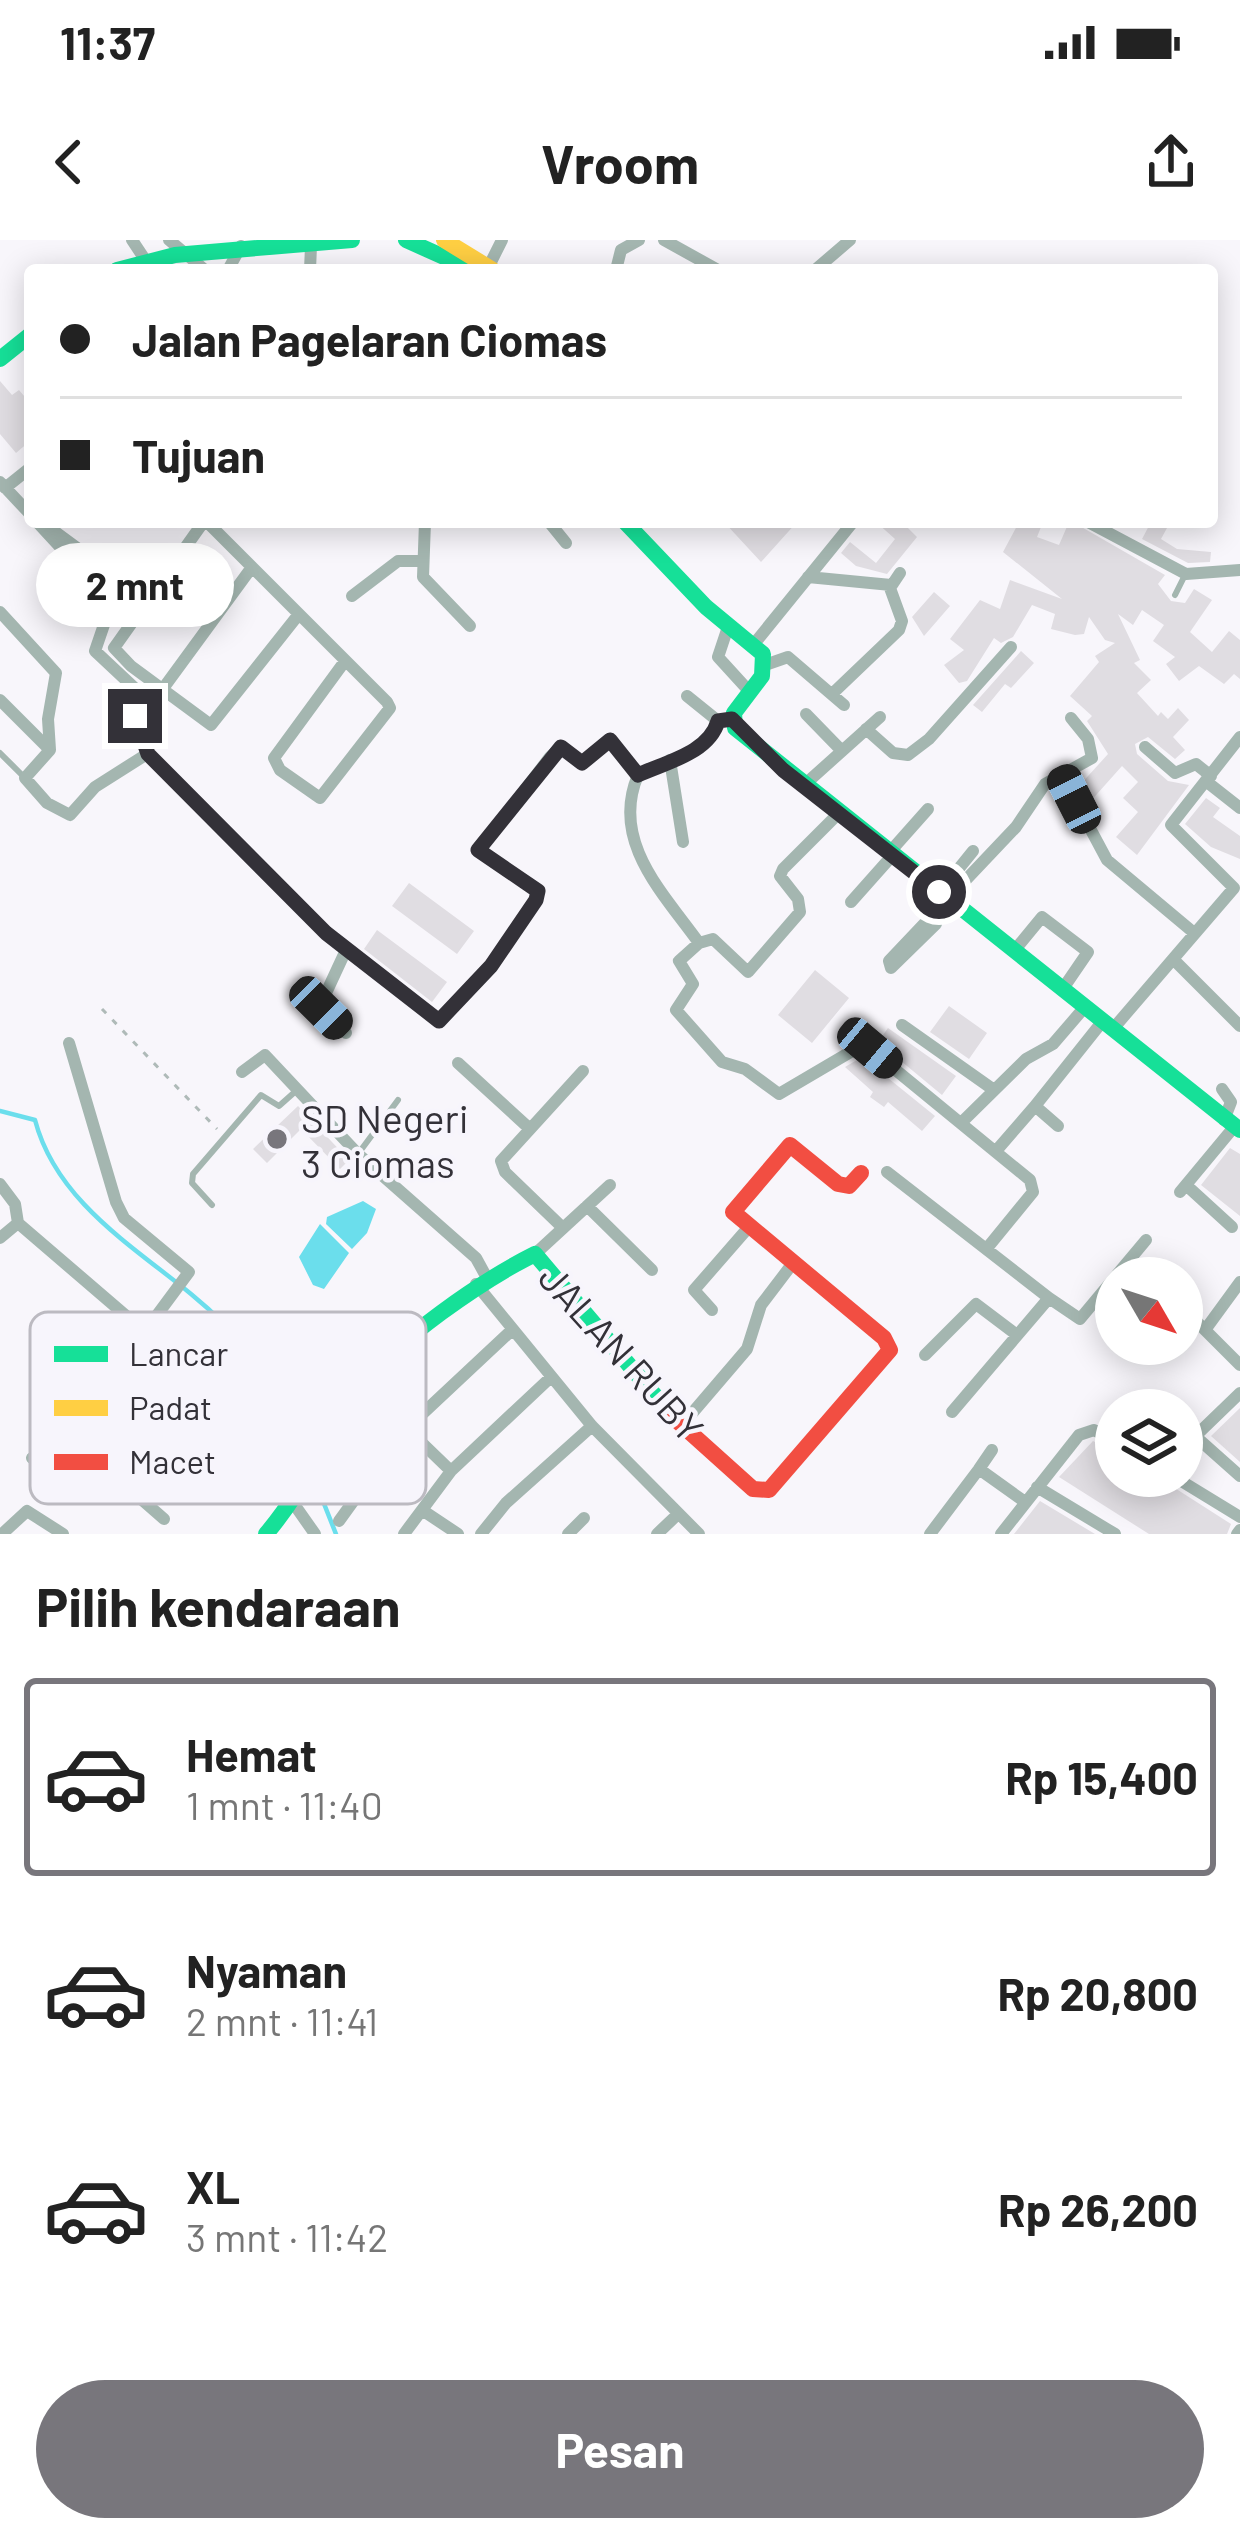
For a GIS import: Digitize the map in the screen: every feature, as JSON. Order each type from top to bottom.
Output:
[{"type":"main road","points":[[130,264],[176,244],[311,246],[352,240]]},
{"type":"main road","points":[[406,240],[471,264]]},
{"type":"main road","points":[[444,240],[478,264]]},
{"type":"main road","points":[[631,528],[728,627],[754,644],[765,665],[725,720],[1233,1126]]},
{"type":"main road","points":[[793,1263],[733,1212],[790,1144],[838,1184],[849,1186],[861,1173]]},
{"type":"main road","name":"JALAN RUBY","points":[[426,1329],[482,1281],[535,1254],[682,1425],[761,1493],[890,1350],[884,1339],[793,1263]]},
{"type":"main road","name":"JALAN RUBY","points":[[266,1534],[292,1504]]},
{"type":"street","points":[[132,240],[144,258]]},
{"type":"street","points":[[609,240],[621,250]]},
{"type":"street","points":[[618,264],[621,250],[639,240]]},
{"type":"street","points":[[664,240],[707,264]]},
{"type":"street","points":[[822,264],[850,240]]},
{"type":"street","points":[[231,264],[242,245]]},
{"type":"street","points":[[310,264],[311,246]]},
{"type":"street","points":[[264,264],[266,247]]},
{"type":"street","points":[[3,485],[24,508]]},
{"type":"street","points":[[45,528],[110,604],[95,650],[143,695],[135,716],[148,754],[346,950],[434,1020],[442,1019],[491,966],[539,895],[478,850],[550,758],[561,747],[582,763],[610,740],[638,775]]},
{"type":"street","points":[[48,528],[83,553],[138,610]]},
{"type":"street","points":[[199,528],[114,648],[161,690],[216,723],[298,614]]},
{"type":"street","points":[[213,528],[346,661],[390,708],[320,798],[280,770],[274,758],[346,661]]},
{"type":"street","points":[[425,528],[422,561],[427,583],[470,626]]},
{"type":"street","points":[[554,528],[566,543]]},
{"type":"street","points":[[754,644],[849,528]]},
{"type":"street","points":[[1099,528],[1186,574],[1240,570]]},
{"type":"street","points":[[352,596],[398,561],[422,561]]},
{"type":"street","points":[[161,690],[252,567]]},
{"type":"street","points":[[808,577],[895,579],[899,630],[832,694]]},
{"type":"street","points":[[0,612],[56,673],[48,719],[50,750],[25,778],[47,802],[70,815],[95,788],[148,754]]},
{"type":"street","points":[[728,627],[718,657],[749,691]]},
{"type":"street","points":[[866,730],[893,752],[908,754],[929,739],[1011,646]]},
{"type":"street","points":[[765,665],[788,657],[844,706]]},
{"type":"street","points":[[687,696],[725,720],[709,740],[638,775],[628,811],[634,844],[699,944]]},
{"type":"street","points":[[0,700],[50,750]]},
{"type":"street","points":[[806,714],[842,751]]},
{"type":"street","points":[[803,786],[880,717]]},
{"type":"street","points":[[944,897],[1022,820],[1045,784],[1086,764],[1094,750],[1070,718]]},
{"type":"street","points":[[996,1151],[1234,888],[1236,882],[1171,825],[1240,737]]},
{"type":"street","points":[[1145,747],[1175,772],[1196,764],[1240,808]]},
{"type":"street","points":[[670,760],[683,842]]},
{"type":"street","points":[[1061,774],[1107,860],[1193,932]]},
{"type":"street","points":[[851,902],[928,809]]},
{"type":"street","points":[[838,814],[780,876],[798,899],[800,912],[750,969],[742,971],[713,938],[699,944],[679,961],[693,984],[676,1010],[727,1065],[745,1069],[779,1094],[864,1044],[1035,1188],[988,1247]]},
{"type":"street","points":[[935,917],[973,851]]},
{"type":"street","points":[[1014,951],[1042,917],[1088,952],[1062,990]]},
{"type":"street","points":[[346,950],[320,1006],[346,1033]]},
{"type":"street","points":[[1173,959],[1240,1026]]},
{"type":"street","points":[[962,1122],[1026,1059],[1047,1049],[1084,1008]]},
{"type":"street","points":[[902,1024],[994,1090]]},
{"type":"street","points":[[69,1043],[116,1202],[136,1228],[188,1267],[160,1312]]},
{"type":"street","points":[[242,1072],[265,1054],[358,1154],[465,1248],[512,1330],[550,1378],[700,1534]]},
{"type":"street","points":[[458,1063],[530,1129]]},
{"type":"street","points":[[563,1228],[501,1166],[583,1071]]},
{"type":"street","points":[[1222,1089],[1231,1102],[1233,1126],[1183,1189],[1232,1227]]},
{"type":"street","points":[[1035,1106],[1058,1126]]},
{"type":"street","points":[[887,1172],[1080,1319],[1146,1240]]},
{"type":"street","points":[[0,1184],[15,1204],[18,1223],[120,1312]]},
{"type":"street","points":[[535,1254],[610,1185]]},
{"type":"street","points":[[587,1206],[652,1270]]},
{"type":"street","points":[[0,1238],[18,1223]]},
{"type":"street","points":[[712,1310],[694,1290],[748,1228]]},
{"type":"street","points":[[682,1425],[746,1349],[761,1305],[793,1263]]},
{"type":"street","points":[[1240,1282],[1205,1330],[1240,1365]]},
{"type":"street","points":[[952,1412],[1049,1298]]},
{"type":"street","points":[[926,1355],[976,1304],[1017,1335]]},
{"type":"street","points":[[426,1410],[512,1330]]},
{"type":"street","points":[[404,1534],[451,1471],[550,1378]]},
{"type":"street","points":[[1203,1429],[1240,1394]]},
{"type":"street","points":[[481,1534],[506,1503],[592,1426]]},
{"type":"street","points":[[1001,1534],[1079,1435],[1095,1431]]},
{"type":"street","points":[[1203,1443],[1240,1476]]},
{"type":"street","points":[[426,1450],[451,1471]]},
{"type":"street","points":[[931,1534],[992,1450]]},
{"type":"street","points":[[979,1468],[1025,1502]]},
{"type":"street","points":[[1037,1487],[1115,1534]]},
{"type":"street","points":[[1203,1494],[1240,1517]]},
{"type":"street","points":[[147,1504],[164,1519]]},
{"type":"street","points":[[301,1504],[315,1534]]},
{"type":"street","points":[[339,1521],[351,1504]]},
{"type":"street","points":[[422,1510],[458,1534]]},
{"type":"street","points":[[2,1534],[27,1511],[63,1534]]},
{"type":"street","points":[[657,1534],[678,1514]]},
{"type":"street","points":[[568,1534],[584,1518]]},
{"type":"lane","points":[[1175,596],[1186,574]]},
{"type":"lane","points":[[0,754],[25,778]]},
{"type":"lane","points":[[212,1205],[191,1179],[261,1095],[279,1106],[298,1090]]},
{"type":"lane","points":[[358,1154],[398,1100]]},
{"type":"path","points":[[102,1009],[227,1138]]},
{"type":"water","points":[[363,1201],[376,1209],[367,1233],[352,1249],[326,1224],[327,1217]]},
{"type":"water","points":[[320,1224],[349,1253],[324,1289],[313,1285],[299,1257]]},
{"type":"building","points":[[0,381],[12,395],[19,390],[24,396],[24,446],[16,453],[0,434]]},
{"type":"building","points":[[730,528],[792,528],[761,562]]},
{"type":"building","points":[[883,528],[908,528],[917,537],[887,574],[856,566],[841,553],[850,542],[876,563],[895,539]]},
{"type":"building","points":[[1016,528],[1041,528],[1037,537],[1059,545],[1066,528],[1083,528],[1165,575],[1158,584],[1171,601],[1185,603],[1194,589],[1212,600],[1190,632],[1212,652],[1229,631],[1240,640],[1240,679],[1234,674],[1224,684],[1199,666],[1179,681],[1166,664],[1175,657],[1153,641],[1164,625],[1142,610],[1133,625],[1118,614],[1140,660],[1134,663],[1151,680],[1137,693],[1158,716],[1161,712],[1168,719],[1178,708],[1189,720],[1173,737],[1185,750],[1175,759],[1148,737],[1135,744],[1137,754],[1168,781],[1189,785],[1137,855],[1116,837],[1138,812],[1123,798],[1138,782],[1122,766],[1089,803],[1079,786],[1108,754],[1087,721],[1092,716],[1070,696],[1099,662],[1095,656],[1115,643],[1105,640],[1089,617],[1084,634],[1075,635],[1051,629],[1055,614],[1032,605],[1013,637],[1001,643],[994,638],[967,681],[959,683],[944,665],[964,650],[950,639],[980,600],[1000,609],[1010,580],[1062,599],[1003,552]]},
{"type":"building","points":[[1148,528],[1167,528],[1161,539],[1177,549],[1211,552],[1210,562],[1188,563],[1142,539]]},
{"type":"building","points":[[934,592],[950,606],[924,636],[912,617]]},
{"type":"building","points":[[1021,651],[1034,663],[1011,688],[1005,684],[982,712],[973,705]]},
{"type":"building","points":[[1206,798],[1220,808],[1213,817],[1240,836],[1240,859],[1211,847],[1185,824]]},
{"type":"building","points":[[409,883],[474,931],[457,954],[392,906]]},
{"type":"building","points":[[377,930],[447,982],[432,1002],[364,949]]},
{"type":"building","points":[[815,970],[849,998],[812,1043],[778,1015]]},
{"type":"building","points":[[949,1006],[987,1033],[969,1059],[930,1032]]},
{"type":"building","points":[[888,1028],[956,1076],[942,1095],[878,1042]]},
{"type":"building","points":[[862,1057],[935,1116],[922,1131],[888,1102],[884,1107],[870,1097],[873,1092],[845,1067]]},
{"type":"building","name":"SD Negeri 3 Ciomas","points":[[298,1106],[349,1160],[340,1169],[301,1129],[267,1163],[253,1149]]},
{"type":"building","points":[[1230,1148],[1240,1154],[1240,1216],[1201,1185]]},
{"type":"building","points":[[1240,1408],[1240,1462],[1211,1436]]},
{"type":"building","points":[[1093,1441],[1095,1497],[1189,1497],[1231,1524],[1227,1534],[1149,1534],[1059,1477]]},
{"type":"building","points":[[1040,1501],[1095,1534],[1014,1534]]},
{"type":"waterway","points":[[0,1111],[35,1120],[60,1174],[98,1219],[212,1312]]},
{"type":"waterway","points":[[324,1504],[336,1534]]},
{"type":"traffic: fast","points":[[140,264],[175,255],[352,240]]},
{"type":"traffic: fast","points":[[406,240],[460,264]]},
{"type":"traffic: fast","points":[[0,359],[24,340]]},
{"type":"traffic: fast","points":[[631,528],[706,607],[763,654],[762,676],[734,713],[735,728],[1240,1130]]},
{"type":"traffic: fast","points":[[426,1325],[535,1254],[674,1418]]},
{"type":"traffic: fast","points":[[266,1534],[288,1504]]},
{"type":"traffic: slow","points":[[444,240],[483,264]]},
{"type":"traffic: jam","points":[[674,1418],[753,1489],[769,1490],[890,1350],[884,1338],[733,1212],[790,1145],[838,1184],[849,1186],[861,1173]]},
{"type":"place","name":"SD Negeri 3 Ciomas","points":[[277,1139]]},
{"type":"route","points":[[135,716],[148,754],[326,933],[434,1020],[442,1019],[491,966],[539,895],[478,850],[561,747],[582,763],[602,741],[610,740],[624,751],[638,775],[697,748],[709,740],[718,721],[732,719],[735,728],[783,770],[939,892]]}]
